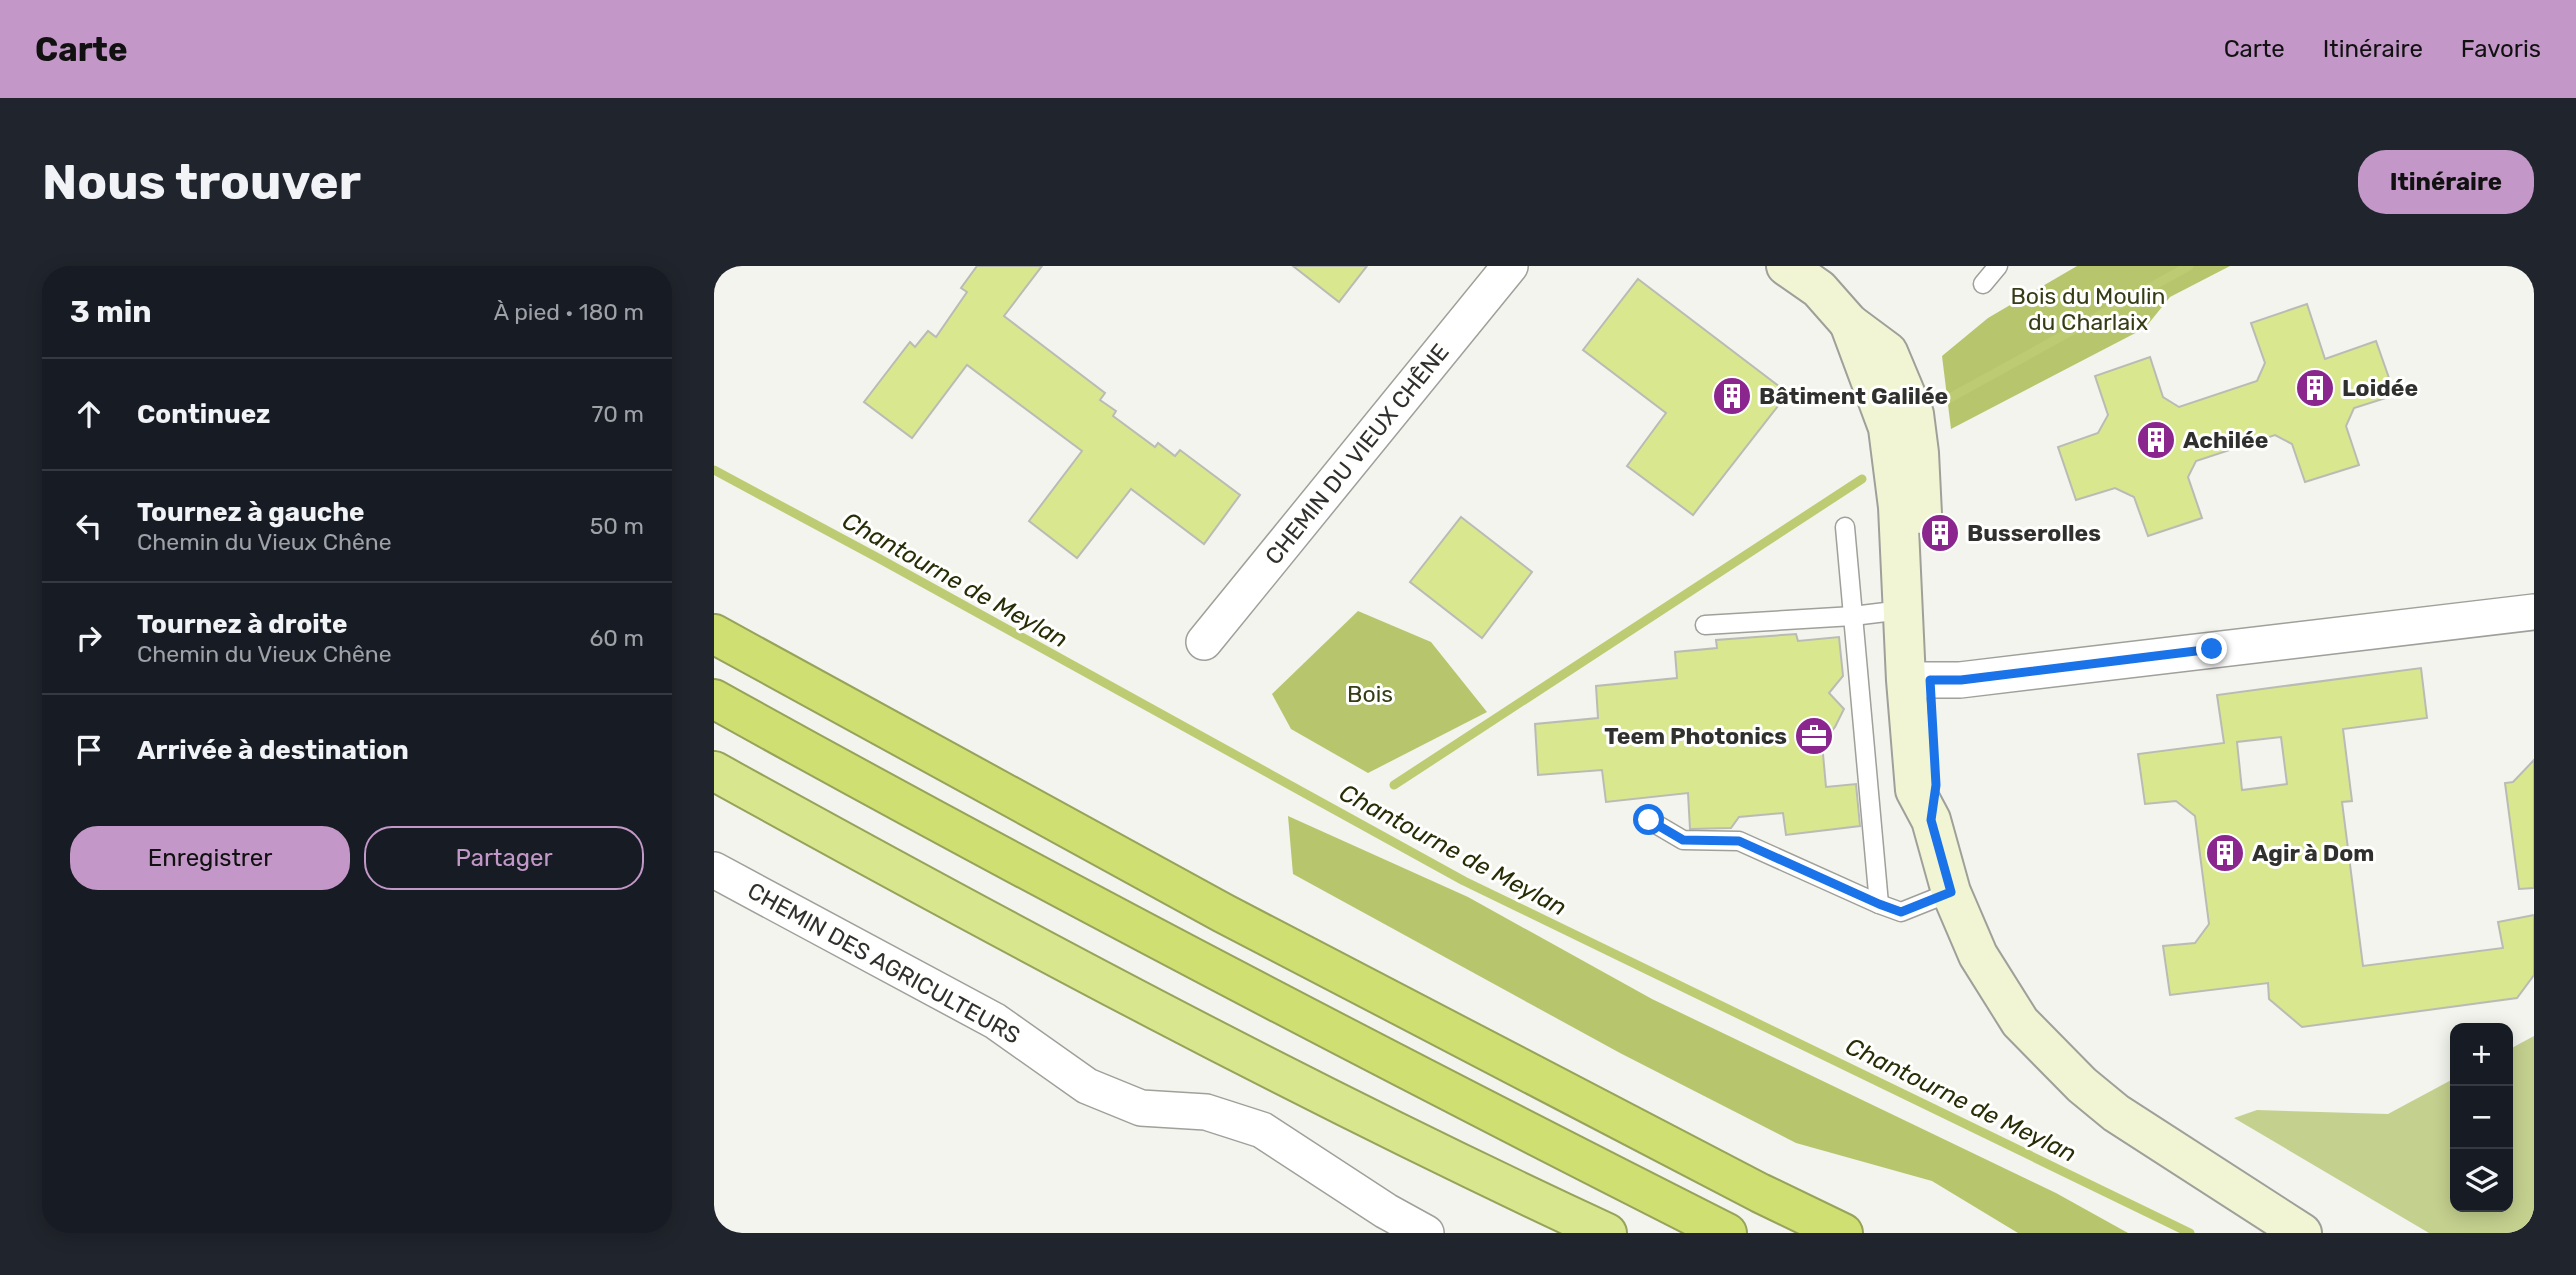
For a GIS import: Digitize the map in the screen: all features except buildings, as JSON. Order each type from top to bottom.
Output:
[{"type":"highway","points":[[714,615],[832,700]]},
{"type":"highway","points":[[714,634],[1235,919],[1843,1233]]},
{"type":"highway","points":[[714,699],[1259,993],[1727,1233]]},
{"type":"highway","points":[[714,772],[1160,1011],[1451,1161],[1607,1233]]},
{"type":"highway","points":[[714,778],[750,791]]},
{"type":"main road","points":[[1786,266],[1819,289],[1849,323],[1888,352],[1914,414],[1919,453],[1918,680]]},
{"type":"main road","points":[[1849,323],[1888,428],[1898,507],[1902,610],[1918,680],[1936,785],[1931,820],[1951,892],[1978,955],[2020,1021],[2082,1085],[2128,1120],[2302,1233]]},
{"type":"street","name":"CHEMIN DU VIEUX CHÊNE","points":[[1204,642],[1510,266]]},
{"type":"street","points":[[1918,680],[1961,680],[2534,612]]},
{"type":"street","name":"CHEMIN DES AGRICULTEURS","points":[[714,870],[995,1021],[1087,1086],[1141,1108],[1206,1112],[1262,1130],[1386,1211],[1426,1233]]},
{"type":"lane","points":[[1983,284],[1998,266]]},
{"type":"lane","points":[[1845,527],[1879,904]]},
{"type":"lane","points":[[1705,625],[1853,616],[1902,610]]},
{"type":"lane","points":[[1649,820],[1683,840],[1739,841],[1901,912],[1951,892]]},
{"type":"green space","name":"Bois du Moulin du Charlaix","points":[[2077,266],[2230,266],[2170,297],[2145,328],[1951,429],[1942,356],[1988,318]]},
{"type":"green space","name":"Bois","points":[[1358,611],[1431,642],[1487,712],[1368,773],[1291,729],[1272,694]]},
{"type":"green space","points":[[1288,816],[1468,897],[1652,999],[2056,1193],[2128,1233],[2018,1233],[1932,1181],[1796,1143],[1620,1053],[1293,874]]},
{"type":"green space","points":[[2534,1036],[2534,1233],[2429,1233],[2234,1118],[2257,1110],[2388,1114],[2450,1081],[2450,1212],[2513,1212],[2513,1047]]},
{"type":"waterway","points":[[1948,399],[2189,266]]},
{"type":"waterway","name":"Chantourne de Meylan","points":[[714,470],[1464,881],[2190,1233]]},
{"type":"waterway","points":[[1394,785],[1862,479]]},
{"type":"place","name":"Loidée","points":[[2315,388]]},
{"type":"place","name":"Bâtiment Galilée","points":[[1732,396]]},
{"type":"place","name":"Achilée","points":[[2156,440]]},
{"type":"place","name":"Busserolles","points":[[1940,533]]},
{"type":"place","name":"Teem Photonics","points":[[1814,736]]},
{"type":"place","name":"Agir à Dom","points":[[2225,853]]},
{"type":"route","points":[[1649,820],[1683,840],[1739,841],[1901,912],[1951,892],[1931,820],[1936,785],[1930,680],[1961,680],[2212,649]]}]
